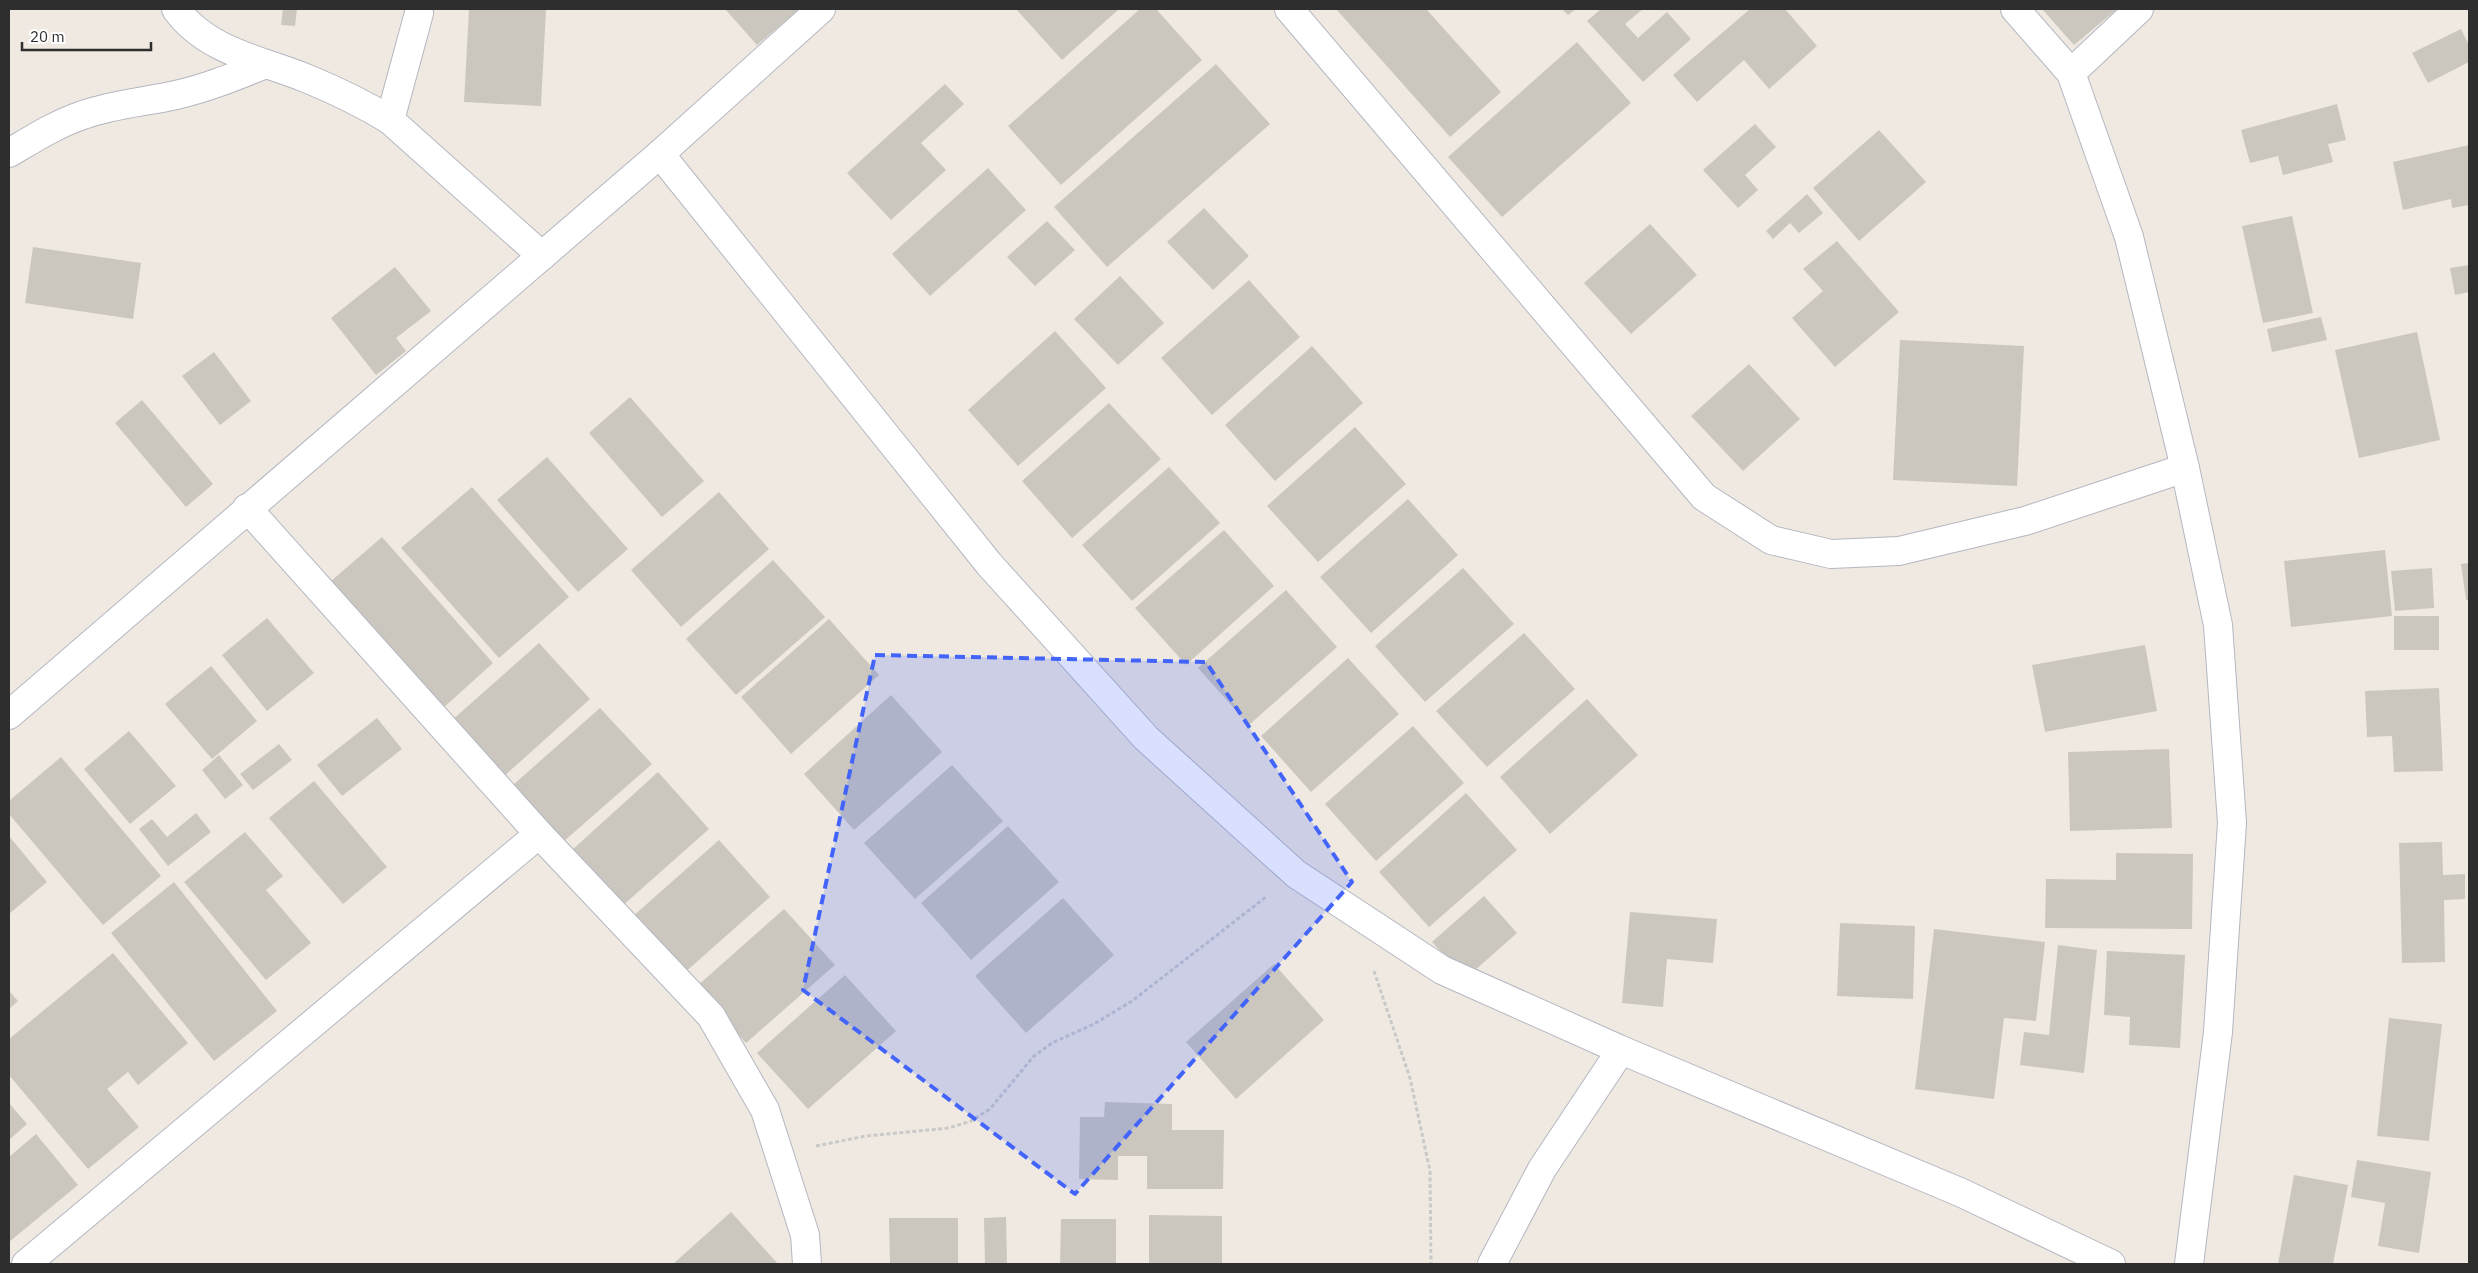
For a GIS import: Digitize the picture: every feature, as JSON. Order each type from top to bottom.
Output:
[{"type":"street","points":[[176,9],[198,32],[217,44],[361,102],[390,120],[542,256]]},
{"type":"street","points":[[9,715],[660,154],[821,9]]},
{"type":"street","points":[[1289,9],[1704,496],[1771,540],[1832,554],[1899,551],[2025,521],[2185,468]]},
{"type":"street","points":[[2015,9],[2072,73],[2129,237],[2185,468],[2218,625],[2232,823],[2218,1032],[2189,1264]]},
{"type":"street","points":[[2072,73],[2139,9]]},
{"type":"street","points":[[390,120],[419,13]]},
{"type":"street","points":[[9,153],[44,132],[82,115],[116,105],[176,95],[208,86],[266,64]]},
{"type":"street","points":[[660,154],[989,564],[1146,738],[1296,874],[1442,970],[1621,1050],[1953,1189],[2111,1264]]},
{"type":"street","points":[[247,508],[539,834],[711,1016],[765,1110],[805,1235],[807,1264]]},
{"type":"street","points":[[26,1264],[539,834]]},
{"type":"street","points":[[1492,1264],[1542,1169],[1621,1050]]},
{"type":"path","points":[[778,1153],[866,1136],[950,1128],[970,1121],[990,1109],[1034,1056],[1052,1043],[1094,1024],[1132,1000],[1296,874]]},
{"type":"path","points":[[1373,967],[1410,1078],[1430,1170],[1431,1264]]},
{"type":"highlighted area","points":[[875,655],[1206,662],[1352,882],[1075,1194],[803,990]]},
{"type":"building","points":[[283,9],[297,9],[295,26],[281,25]]},
{"type":"building","points":[[469,9],[546,9],[541,106],[464,102]]},
{"type":"building","points":[[725,9],[800,9],[757,45]]},
{"type":"building","points":[[1016,9],[1119,9],[1062,60]]},
{"type":"building","points":[[1140,9],[1156,9],[1202,60],[1061,185],[1008,126]]},
{"type":"building","points":[[1336,9],[1426,9],[1501,92],[1450,137]]},
{"type":"building","points":[[1562,9],[1576,9],[1568,15]]},
{"type":"building","points":[[1601,9],[1643,9],[1625,24],[1638,38],[1667,12],[1691,39],[1643,82],[1587,21]]},
{"type":"building","points":[[1750,9],[1785,9],[1817,46],[1769,89],[1744,60],[1697,102],[1673,75]]},
{"type":"building","points":[[2042,9],[2117,9],[2074,45]]},
{"type":"building","points":[[2461,29],[2469,45],[2469,62],[2428,83],[2412,53]]},
{"type":"building","points":[[1577,42],[1631,103],[1502,217],[1448,157]]},
{"type":"building","points":[[1216,64],[1270,124],[1107,267],[1054,207]]},
{"type":"building","points":[[945,84],[964,104],[921,143],[946,170],[891,220],[847,173]]},
{"type":"building","points":[[2337,104],[2346,140],[2328,144],[2333,162],[2283,175],[2278,156],[2250,163],[2241,130]]},
{"type":"building","points":[[1755,124],[1776,147],[1745,175],[1758,190],[1738,208],[1703,170]]},
{"type":"building","points":[[1879,130],[1926,182],[1859,241],[1813,188]]},
{"type":"building","points":[[2469,145],[2469,205],[2452,208],[2451,199],[2403,210],[2393,162]]},
{"type":"building","points":[[988,168],[1026,210],[930,296],[892,254]]},
{"type":"building","points":[[1807,194],[1823,213],[1799,233],[1790,223],[1773,239],[1766,231]]},
{"type":"building","points":[[1204,208],[1249,256],[1213,290],[1167,242]]},
{"type":"building","points":[[2292,216],[2313,313],[2263,323],[2242,226]]},
{"type":"building","points":[[1047,221],[1075,250],[1035,286],[1007,257]]},
{"type":"building","points":[[1650,224],[1697,275],[1631,334],[1584,283]]},
{"type":"building","points":[[1837,241],[1899,312],[1835,367],[1792,318],[1823,291],[1803,269]]},
{"type":"building","points":[[33,247],[141,263],[133,319],[25,303]]},
{"type":"building","points":[[2469,265],[2469,292],[2455,295],[2450,268]]},
{"type":"building","points":[[395,267],[431,311],[396,338],[406,351],[376,375],[331,318]]},
{"type":"building","points":[[1120,276],[1164,323],[1118,365],[1074,319]]},
{"type":"building","points":[[1249,280],[1300,337],[1212,415],[1161,358]]},
{"type":"building","points":[[2321,317],[2327,340],[2272,352],[2267,329]]},
{"type":"building","points":[[1055,331],[1106,388],[1018,466],[968,410]]},
{"type":"building","points":[[2417,332],[2440,440],[2359,458],[2335,350]]},
{"type":"building","points":[[1900,340],[2024,346],[2017,486],[1893,480]]},
{"type":"building","points":[[1312,346],[1363,403],[1275,481],[1225,425]]},
{"type":"building","points":[[214,352],[251,401],[220,425],[182,376]]},
{"type":"building","points":[[1749,364],[1800,419],[1743,471],[1691,416]]},
{"type":"building","points":[[630,397],[704,481],[662,517],[589,433]]},
{"type":"building","points":[[142,400],[213,484],[186,507],[115,423]]},
{"type":"building","points":[[1109,403],[1161,459],[1072,538],[1022,481]]},
{"type":"building","points":[[1355,427],[1406,484],[1318,562],[1267,506]]},
{"type":"building","points":[[547,457],[628,549],[578,592],[497,500]]},
{"type":"building","points":[[1169,467],[1220,523],[1132,601],[1082,545]]},
{"type":"building","points":[[472,487],[569,597],[499,658],[401,548]]},
{"type":"building","points":[[719,492],[769,549],[681,627],[631,570]]},
{"type":"building","points":[[1408,499],[1458,555],[1371,633],[1320,577]]},
{"type":"building","points":[[1224,530],[1274,586],[1186,665],[1135,608]]},
{"type":"building","points":[[382,537],[493,663],[442,709],[330,582]]},
{"type":"building","points":[[2385,550],[2392,616],[2291,627],[2284,561]]},
{"type":"building","points":[[773,560],[825,617],[736,695],[686,639]]},
{"type":"building","points":[[2469,563],[2469,600],[2466,600],[2461,564]]},
{"type":"building","points":[[1463,568],[1514,624],[1425,702],[1375,646]]},
{"type":"building","points":[[2432,568],[2434,608],[2395,611],[2391,571]]},
{"type":"building","points":[[1286,590],[1337,647],[1249,725],[1198,668]]},
{"type":"building","points":[[2394,616],[2439,616],[2439,650],[2394,650]]},
{"type":"building","points":[[267,618],[314,673],[267,711],[222,655]]},
{"type":"building","points":[[829,619],[879,675],[791,754],[741,697]]},
{"type":"building","points":[[1524,633],[1575,689],[1487,767],[1436,711]]},
{"type":"building","points":[[539,643],[590,699],[502,778],[451,721]]},
{"type":"building","points":[[2145,645],[2157,711],[2045,732],[2032,665]]},
{"type":"building","points":[[1348,658],[1399,714],[1311,792],[1261,736]]},
{"type":"building","points":[[211,666],[257,721],[212,759],[165,704]]},
{"type":"building","points":[[2439,688],[2443,771],[2394,772],[2392,736],[2367,737],[2365,691]]},
{"type":"building","points":[[891,695],[942,752],[854,830],[804,774]]},
{"type":"building","points":[[1587,699],[1638,755],[1550,834],[1500,777]]},
{"type":"building","points":[[600,708],[652,764],[563,842],[513,785]]},
{"type":"building","points":[[377,718],[402,749],[342,796],[317,765]]},
{"type":"building","points":[[1413,726],[1464,783],[1376,861],[1325,804]]},
{"type":"building","points":[[129,731],[176,786],[130,824],[84,769]]},
{"type":"building","points":[[279,744],[292,760],[253,790],[240,774]]},
{"type":"building","points":[[2169,749],[2172,828],[2070,831],[2068,752]]},
{"type":"building","points":[[219,755],[243,785],[225,799],[202,770]]},
{"type":"building","points":[[61,757],[161,876],[103,925],[9,814],[9,801]]},
{"type":"building","points":[[952,765],[1003,821],[915,899],[864,843]]},
{"type":"building","points":[[658,772],[709,829],[621,907],[571,851]]},
{"type":"building","points":[[314,781],[387,867],[343,904],[269,818]]},
{"type":"building","points":[[1466,793],[1517,850],[1429,927],[1379,872]]},
{"type":"building","points":[[196,813],[211,832],[168,866],[139,829],[152,819],[167,837]]},
{"type":"building","points":[[1008,826],[1059,882],[971,960],[921,903]]},
{"type":"building","points":[[245,832],[283,876],[266,890],[311,943],[266,980],[184,882]]},
{"type":"building","points":[[9,836],[47,882],[9,914]]},
{"type":"building","points":[[719,840],[770,897],[682,975],[631,918]]},
{"type":"building","points":[[2442,842],[2443,875],[2465,874],[2465,899],[2444,900],[2445,962],[2402,963],[2399,843]]},
{"type":"building","points":[[2116,853],[2193,854],[2192,929],[2045,928],[2046,879],[2116,880]]},
{"type":"building","points":[[174,882],[277,1011],[214,1061],[111,933]]},
{"type":"building","points":[[1484,896],[1517,933],[1465,979],[1432,942]]},
{"type":"building","points":[[1063,898],[1114,955],[1026,1033],[975,976]]},
{"type":"building","points":[[784,909],[835,965],[746,1043],[696,987]]},
{"type":"building","points":[[1630,912],[1717,919],[1713,963],[1667,959],[1663,1007],[1622,1003]]},
{"type":"building","points":[[1840,923],[1915,926],[1913,999],[1837,996]]},
{"type":"building","points":[[1934,929],[2045,942],[2036,1021],[2004,1018],[1994,1099],[1915,1089]]},
{"type":"building","points":[[2058,945],[2097,950],[2084,1073],[2020,1065],[2024,1032],[2049,1035]]},
{"type":"building","points":[[2107,951],[2185,955],[2180,1048],[2129,1045],[2130,1017],[2104,1015]]},
{"type":"building","points":[[113,953],[188,1043],[138,1085],[128,1072],[107,1089],[139,1127],[88,1169],[9,1075],[9,1039]]},
{"type":"building","points":[[1274,964],[1324,1020],[1236,1099],[1186,1042]]},
{"type":"building","points":[[845,975],[896,1031],[808,1109],[757,1053]]},
{"type":"building","points":[[9,991],[18,1001],[9,1009]]},
{"type":"building","points":[[2389,1018],[2442,1024],[2429,1141],[2377,1136]]},
{"type":"building","points":[[1105,1102],[1172,1104],[1172,1130],[1224,1130],[1223,1189],[1147,1189],[1147,1156],[1118,1156],[1118,1180],[1079,1179],[1080,1117],[1104,1117]]},
{"type":"building","points":[[9,1103],[27,1124],[9,1140]]},
{"type":"building","points":[[36,1134],[78,1185],[9,1242],[9,1157]]},
{"type":"building","points":[[2357,1160],[2431,1172],[2419,1253],[2378,1246],[2385,1203],[2351,1197]]},
{"type":"building","points":[[2294,1175],[2348,1185],[2333,1264],[2278,1264]]},
{"type":"building","points":[[731,1212],[778,1264],[673,1264]]},
{"type":"building","points":[[1149,1215],[1222,1216],[1222,1264],[1149,1264]]},
{"type":"building","points":[[1006,1217],[1007,1264],[985,1264],[984,1218]]},
{"type":"building","points":[[889,1218],[958,1218],[958,1264],[890,1264]]},
{"type":"building","points":[[1061,1219],[1116,1219],[1116,1264],[1060,1264]]}]
